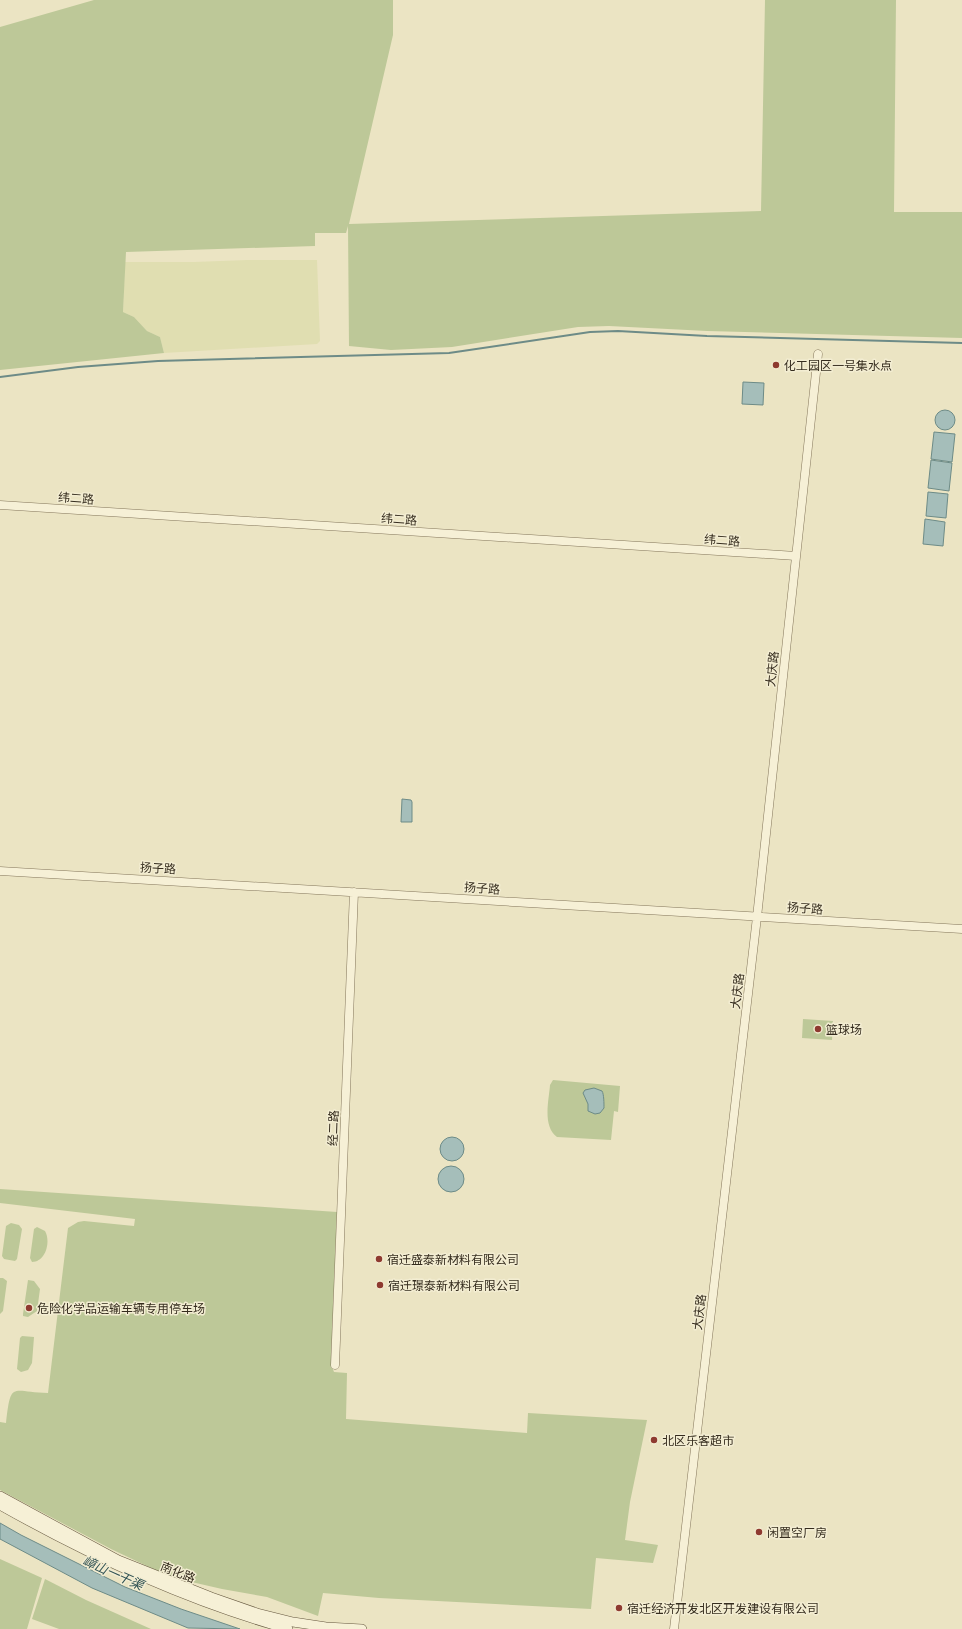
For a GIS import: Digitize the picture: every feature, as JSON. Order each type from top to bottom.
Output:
[{"type":"main road","name":"南化路","points":[[0,1496],[118,1560],[210,1597],[257,1613],[293,1622],[326,1627],[362,1629]]},
{"type":"main road","name":"南化路","points":[[0,1505],[67,1542],[122,1569],[231,1613],[288,1629]]},
{"type":"street","name":"大庆路","points":[[674,1629],[757,917],[818,354]]},
{"type":"street","name":"纬二路","points":[[0,505],[796,556]]},
{"type":"street","name":"扬子路","points":[[0,871],[962,929]]},
{"type":"street","name":"经二路","points":[[336,1365],[354,892]]},
{"type":"shaded area","points":[[317,260],[320,341],[317,344],[164,353],[160,337],[147,331],[134,317],[123,312],[125,262]]},
{"type":"green space","points":[[94,0],[393,0],[393,35],[349,224],[761,211],[765,0],[896,0],[894,212],[962,212],[962,338],[707,331],[609,326],[578,327],[452,347],[391,350],[349,346],[348,226],[346,233],[315,233],[315,246],[126,252],[123,312],[134,317],[147,331],[160,337],[164,353],[0,370],[0,27]]},
{"type":"green space","name":"篮球场","points":[[803,1019],[833,1021],[832,1040],[802,1038]]},
{"type":"green space","points":[[553,1080],[620,1086],[618,1112],[614,1111],[611,1140],[557,1137],[552,1132],[548,1120],[548,1105],[550,1085]]},
{"type":"green space","points":[[0,1189],[337,1212],[331,1364],[334,1372],[347,1373],[346,1419],[527,1433],[528,1413],[647,1420],[630,1502],[625,1540],[658,1545],[653,1563],[596,1558],[591,1609],[379,1598],[323,1593],[318,1616],[267,1597],[222,1589],[170,1577],[111,1549],[0,1490],[0,1422],[6,1423],[9,1400],[12,1394],[20,1391],[48,1393],[68,1228],[78,1222],[84,1221],[134,1226],[135,1219],[0,1203]]},
{"type":"green space","points":[[11,1223],[19,1225],[22,1229],[17,1259],[15,1261],[4,1259],[2,1256],[6,1226]]},
{"type":"green space","points":[[37,1227],[45,1231],[47,1235],[47,1245],[41,1259],[32,1262],[30,1258],[34,1229]]},
{"type":"green space","points":[[0,1278],[7,1281],[3,1311],[0,1314]]},
{"type":"green space","points":[[28,1280],[34,1281],[40,1289],[37,1311],[28,1317],[23,1316],[23,1314]]},
{"type":"green space","points":[[22,1336],[34,1337],[32,1363],[28,1370],[21,1372],[17,1369],[20,1338]]},
{"type":"green space","points":[[0,1559],[42,1578],[27,1629],[0,1629]]},
{"type":"green space","points":[[45,1579],[86,1600],[151,1629],[59,1629],[32,1619]]},
{"type":"water","points":[[743,382],[764,383],[763,405],[742,404]]},
{"type":"water","points":[[945,410],[952,413],[955,420],[952,427],[945,430],[938,427],[935,420],[938,413]]},
{"type":"water","points":[[934,432],[955,434],[952,462],[931,459]]},
{"type":"water","points":[[931,460],[952,463],[949,491],[928,488]]},
{"type":"water","points":[[928,492],[948,494],[946,518],[926,516]]},
{"type":"water","points":[[925,519],[945,522],[943,546],[923,544]]},
{"type":"water","points":[[402,799],[411,800],[412,802],[412,822],[401,822]]},
{"type":"water","points":[[594,1088],[602,1091],[604,1102],[604,1108],[600,1113],[595,1114],[588,1111],[588,1104],[583,1093],[585,1090]]},
{"type":"water","points":[[452,1137],[461,1140],[464,1149],[461,1158],[452,1161],[443,1158],[440,1149],[443,1140]]},
{"type":"water","points":[[451,1166],[460,1170],[464,1179],[460,1188],[451,1192],[442,1188],[438,1179],[442,1170]]},
{"type":"water","points":[[0,1523],[125,1587],[181,1609],[240,1629],[188,1628],[92,1588],[0,1539]]},
{"type":"waterway","points":[[0,377],[78,367],[158,361],[449,353],[590,332],[618,331],[707,336],[962,343]]},
{"type":"place","name":"化工园区一号集水点","points":[[776,365]]},
{"type":"place","name":"篮球场","points":[[818,1029]]},
{"type":"place","name":"宿迁盛泰新材料有限公司","points":[[379,1259]]},
{"type":"place","name":"宿迁璟泰新材料有限公司","points":[[380,1285]]},
{"type":"place","name":"危险化学品运输车辆专用停车场","points":[[29,1308]]},
{"type":"place","name":"北区乐客超市","points":[[654,1440]]},
{"type":"place","name":"闲置空厂房","points":[[759,1532]]},
{"type":"place","name":"宿迁经济开发北区开发建设有限公司","points":[[619,1608]]},
{"type":"water label","name":"嶂山一干渠","points":[[113,1573]]}]
